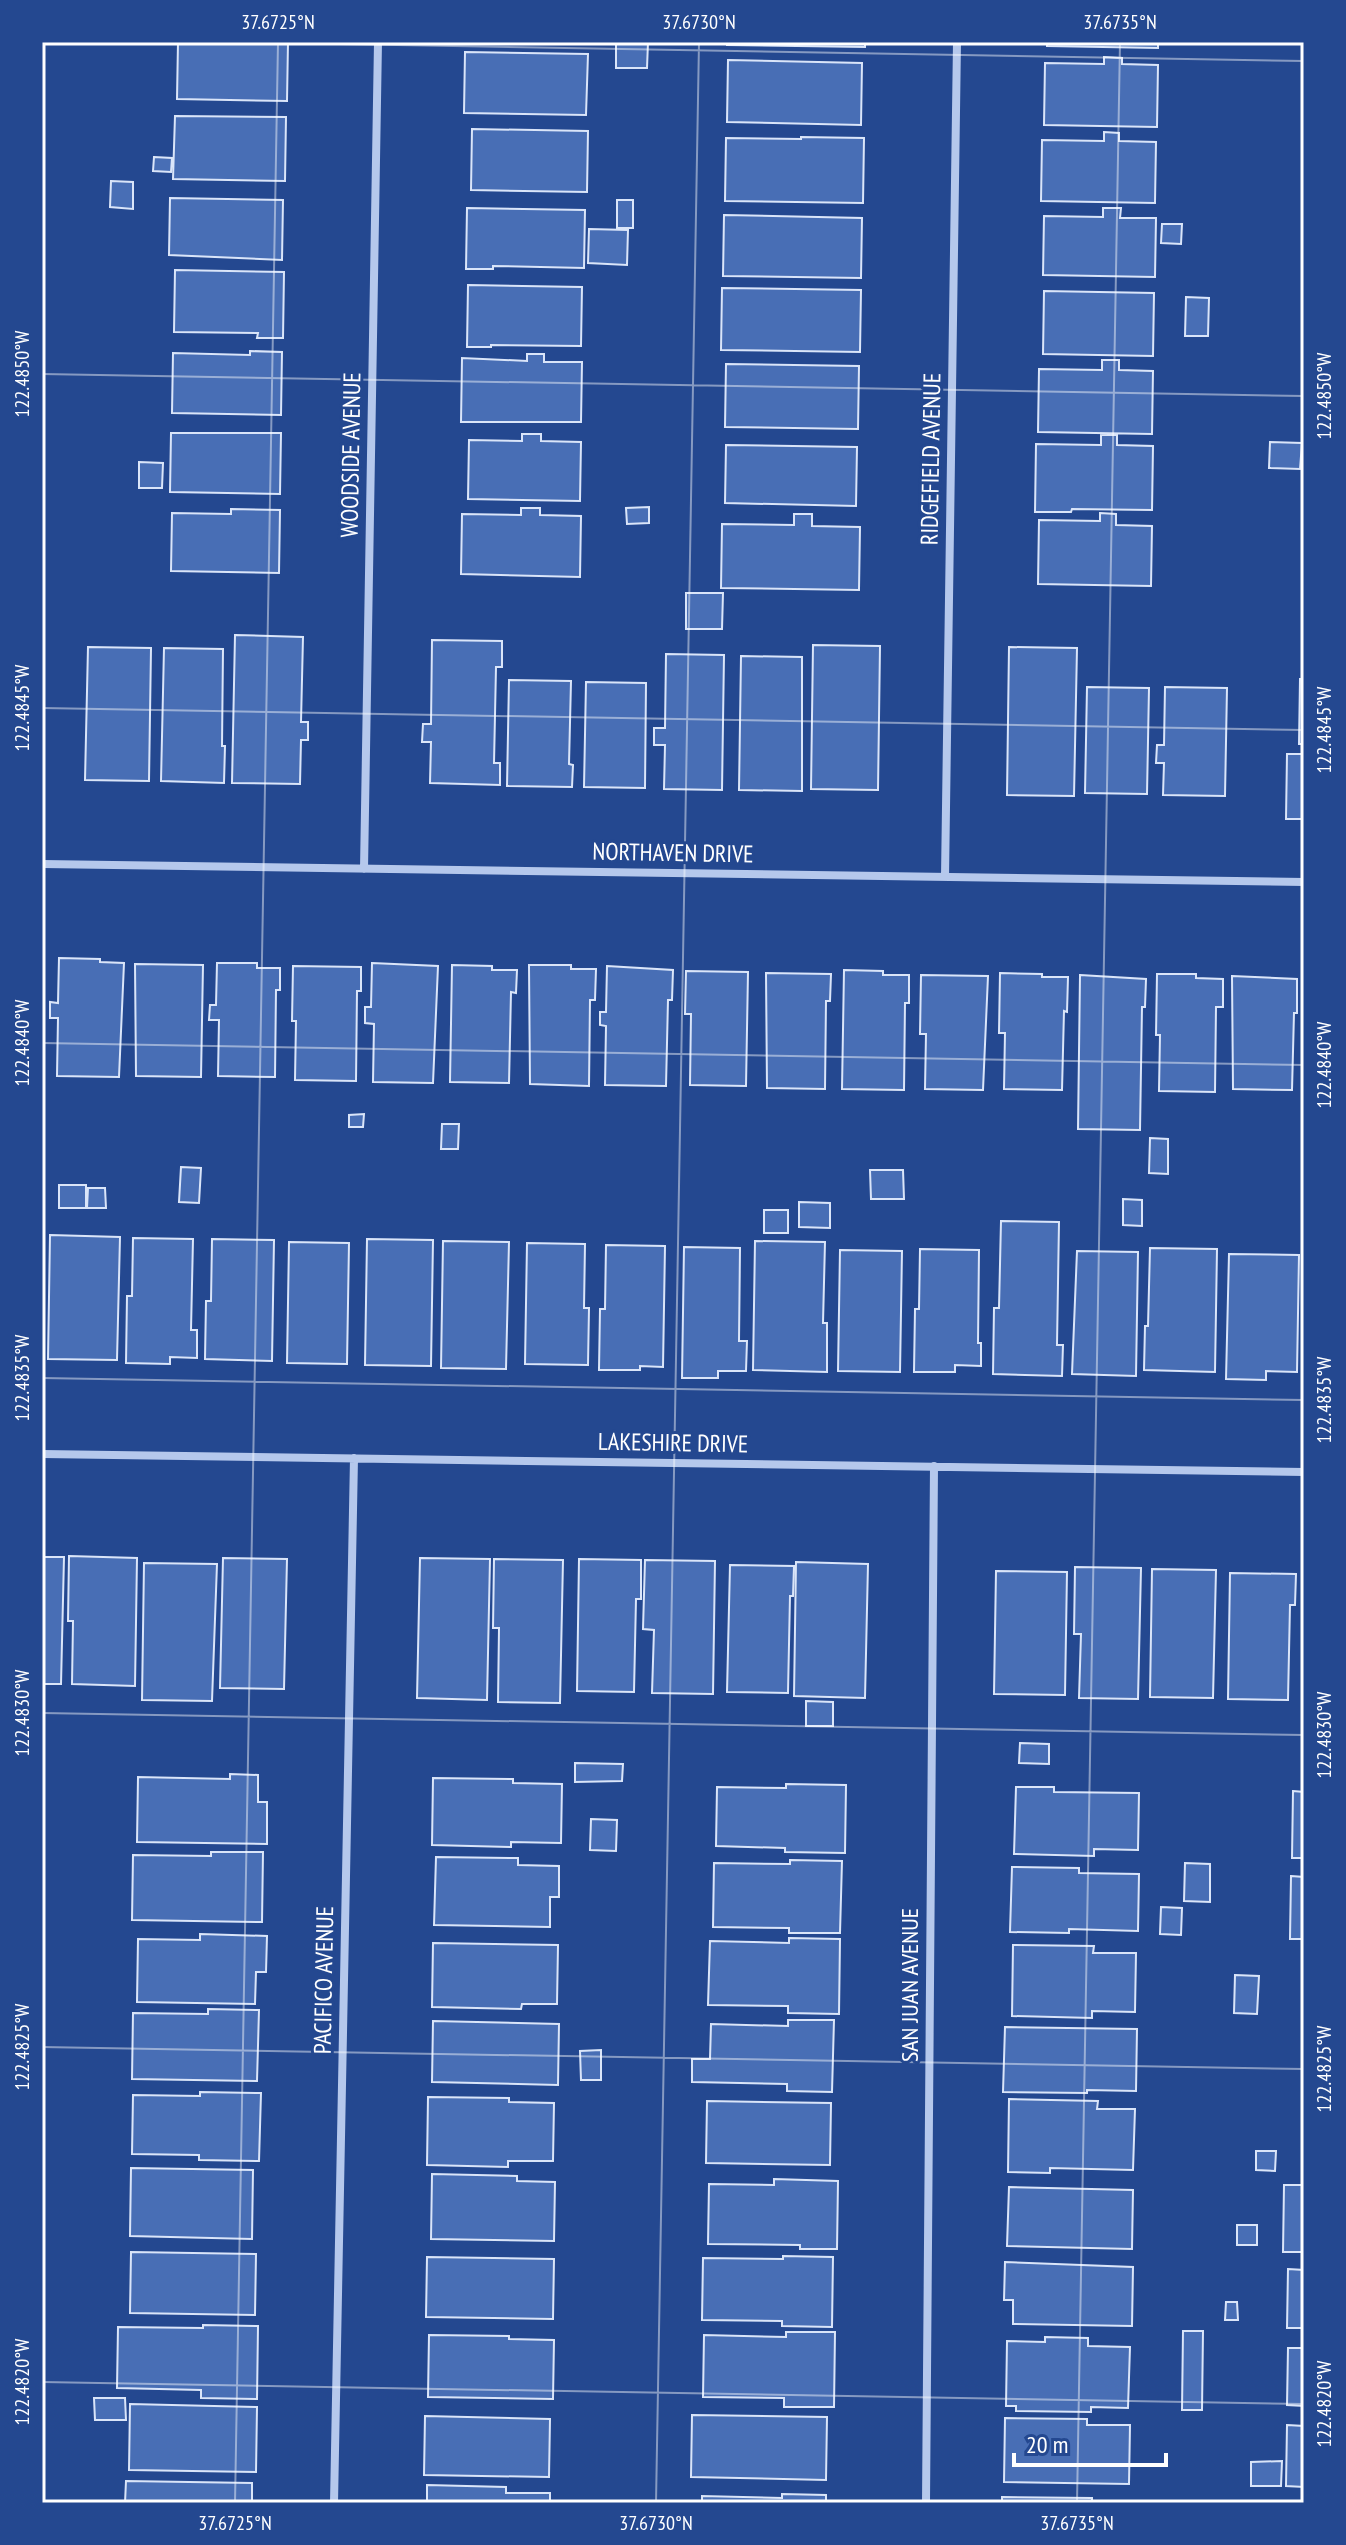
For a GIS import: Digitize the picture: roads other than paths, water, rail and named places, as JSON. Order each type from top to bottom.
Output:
[{"type":"street","name":"WOODSIDE AVENUE","points":[[364,869],[378,42]]},
{"type":"street","name":"RIDGEFIELD AVENUE","points":[[945,877],[957,42]]},
{"type":"street","name":"NORTHAVEN DRIVE","points":[[42,864],[1304,882]]},
{"type":"street","name":"LAKESHIRE DRIVE","points":[[42,1454],[1304,1472]]},
{"type":"street","name":"PACIFICO AVENUE","points":[[334,2503],[354,1458]]},
{"type":"street","name":"SAN JUAN AVENUE","points":[[926,2503],[934,1466]]}]
